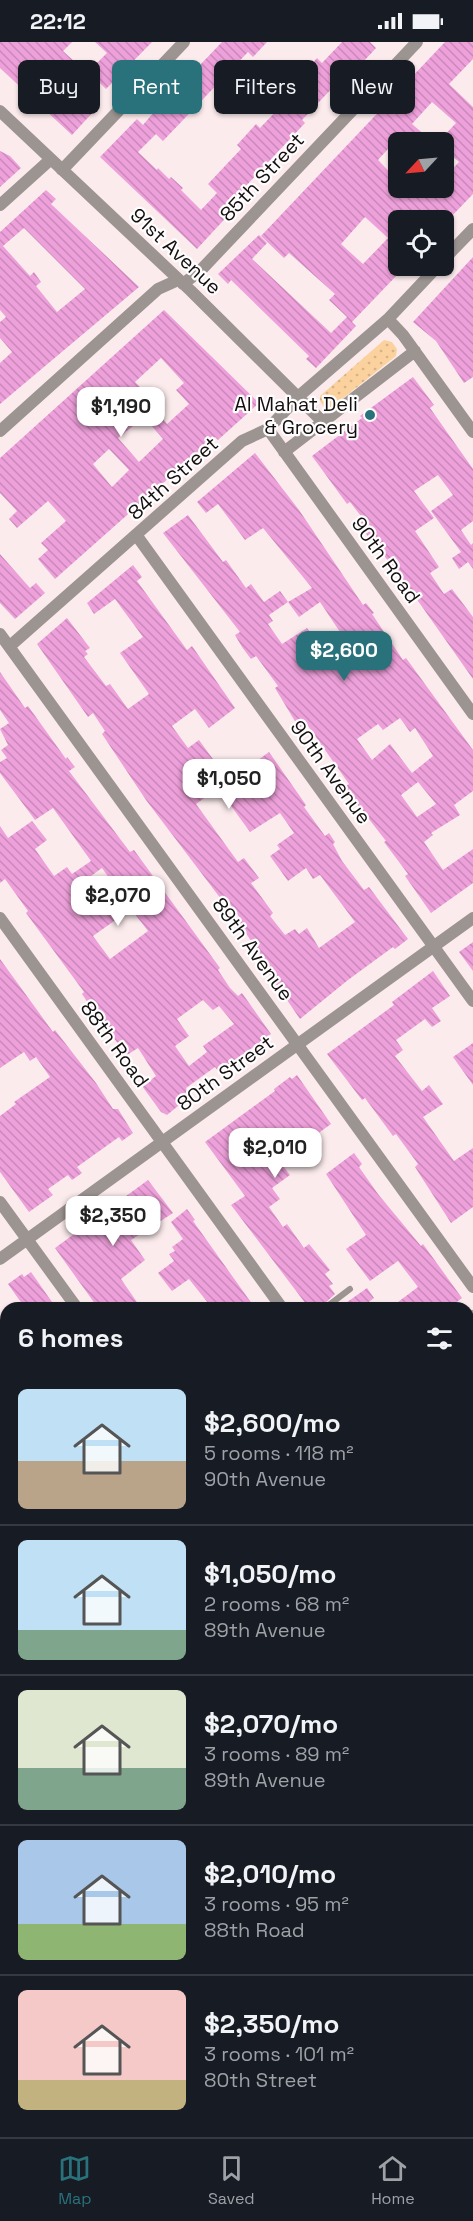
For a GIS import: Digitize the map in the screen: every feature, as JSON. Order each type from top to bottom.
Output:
[{"type":"street","points":[[62,170],[183,42]]},
{"type":"street","name":"85th Street","points":[[0,431],[158,289],[180,282],[201,270],[417,42]]},
{"type":"street","name":"91st Avenue","points":[[0,111],[299,396],[323,422]]},
{"type":"street","points":[[0,205],[51,159]]},
{"type":"street","points":[[454,249],[473,229]]},
{"type":"street","name":"84th Street","points":[[10,646],[242,441],[268,429],[299,396],[388,319],[429,276]]},
{"type":"street","points":[[388,319],[415,351],[473,432]]},
{"type":"street","points":[[284,452],[415,351]]},
{"type":"street","name":"90th Road","points":[[268,429],[473,714]]},
{"type":"street","name":"90th Avenue","points":[[137,536],[473,1001]]},
{"type":"street","name":"89th Avenue","points":[[0,634],[473,1287]]},
{"type":"street","name":"88th Road","points":[[0,918],[278,1302]]},
{"type":"street","name":"80th Street","points":[[0,1260],[473,918]]},
{"type":"street","points":[[0,1202],[73,1302]]},
{"type":"lane","points":[[333,1302],[350,1289]]},
{"type":"shaded area","points":[[384,340],[392,342],[397,349],[396,356],[332,407],[324,407],[320,396]]},
{"type":"building","points":[[0,42],[72,42],[63,51],[73,60],[18,60],[18,85],[0,68]]},
{"type":"building","points":[[95,42],[152,42],[134,60],[112,60],[112,83],[106,89],[100,83],[100,60],[107,53]]},
{"type":"building","points":[[222,42],[267,42],[253,57],[248,52],[240,60],[214,60],[214,88],[202,100],[202,63]]},
{"type":"building","points":[[342,42],[370,42],[376,48],[365,60],[330,60],[330,90],[318,103],[318,60],[315,60],[317,58],[322,63]]},
{"type":"building","points":[[445,42],[473,42],[473,59],[449,84],[473,107],[473,194],[454,214],[454,210],[388,210],[388,238],[388,276],[396,276],[352,322],[356,326],[316,368],[306,359],[309,356],[231,280],[228,284],[218,274],[259,235],[267,243],[252,259],[331,333],[347,317],[329,300],[335,294],[289,253],[284,258],[261,236],[377,114],[415,114],[415,74]],"holes":[[[365,217],[388,238],[363,264],[341,244]]]},
{"type":"building","points":[[49,114],[91,114],[72,135]]},
{"type":"building","points":[[152,114],[189,114],[163,141],[156,134],[138,152],[157,170],[158,168],[183,188],[181,190],[201,210],[217,193],[208,184],[241,149],[237,145],[256,124],[260,128],[273,114],[308,114],[302,120],[305,123],[228,205],[233,210],[197,249],[100,157],[137,119],[143,125]]},
{"type":"building","points":[[0,151],[10,156],[21,168],[0,187]]},
{"type":"building","points":[[46,190],[56,199],[51,204],[139,287],[0,404],[0,363],[12,352],[0,338],[0,322],[6,317],[0,310],[0,232]],"holes":[[[24,228],[85,289],[57,312],[36,286],[41,282],[34,272],[30,276],[3,246]]]},
{"type":"building","points":[[473,257],[473,377],[464,383],[436,341],[413,322]]},
{"type":"building","points":[[164,310],[259,403],[218,440],[215,437],[55,579],[38,559],[48,550],[41,543],[66,521],[48,501],[17,528],[9,519],[17,511],[0,493],[0,458]],"holes":[[[161,358],[184,383],[176,390],[189,404],[167,424],[152,406],[156,403],[135,382]],[[144,417],[163,439],[139,462],[118,438]],[[109,449],[129,470],[112,487],[93,464]]]},
{"type":"building","points":[[413,377],[434,405],[430,408],[473,469],[473,521],[461,530],[471,545],[473,543],[473,569],[468,562],[459,569],[452,558],[461,552],[431,511],[453,495],[438,475],[414,491],[434,518],[415,531],[439,567],[430,573],[444,594],[452,589],[473,617],[473,679],[399,574],[358,524],[364,520],[350,502],[347,504],[312,456],[362,418],[360,416]]},
{"type":"building","points":[[255,453],[299,510],[363,605],[366,603],[374,613],[372,614],[403,660],[406,658],[473,750],[473,791],[454,805],[460,815],[431,833],[433,835],[424,842],[443,870],[473,849],[473,883],[431,913],[405,876],[408,874],[384,842],[386,841],[344,787],[349,784],[306,723],[299,728],[275,688],[278,686],[256,656],[251,659],[235,635],[240,632],[163,533],[188,515],[223,562],[226,560],[246,588],[251,584],[264,602],[280,591],[288,602],[312,588],[263,528],[245,540],[218,504],[206,513],[197,502]],"holes":[[[288,602],[299,617],[320,602],[340,632],[320,646],[307,628],[282,644],[268,624],[273,621],[269,615]],[[400,718],[410,732],[415,728],[433,756],[412,773],[390,744],[372,760],[357,739],[378,724],[383,730]],[[418,782],[436,804],[417,817],[401,795]]]},
{"type":"building","points":[[0,554],[30,588],[36,583],[45,593],[15,619],[0,603]]},
{"type":"building","points":[[133,565],[142,577],[137,581],[187,650],[192,646],[235,708],[209,728],[195,709],[172,726],[188,748],[199,740],[229,781],[269,752],[325,836],[329,833],[342,861],[364,890],[369,887],[408,939],[395,949],[393,947],[348,980],[300,1019],[261,962],[265,960],[237,921],[240,918],[227,900],[224,903],[146,800],[102,734],[105,731],[93,713],[88,717],[37,644],[67,618],[90,648],[85,651],[88,654],[84,657],[106,686],[110,684],[128,709],[149,694],[120,653],[143,637],[115,599],[94,614],[87,603]],"holes":[[[218,788],[250,832],[280,813],[294,833],[277,845],[280,849],[270,856],[288,881],[306,868],[313,879],[320,875],[355,922],[319,948],[307,928],[299,934],[295,929],[285,935],[270,916],[273,913],[251,883],[259,878],[244,858],[238,862],[196,804]]]},
{"type":"building","points":[[0,672],[25,708],[28,706],[66,759],[67,757],[75,767],[69,771],[130,852],[134,850],[220,968],[218,970],[230,988],[238,996],[242,993],[271,1034],[219,1072],[215,1067],[186,1088],[189,1097],[167,1115],[161,1112],[142,1086],[156,1076],[138,1048],[127,1055],[99,1019],[82,994],[84,992],[26,913],[28,911],[5,879],[0,883],[0,826],[8,838],[32,821],[47,840],[35,849],[54,876],[67,867],[72,874],[91,861],[53,808],[35,820],[0,773],[0,762],[7,758],[1,750],[8,745],[0,729],[9,723],[0,710]],"holes":[[[102,868],[124,899],[100,915],[80,884]],[[131,909],[148,931],[110,959],[93,936]],[[203,1000],[213,1010],[219,1006],[234,1024],[203,1046],[207,1052],[189,1066],[175,1046],[189,1036],[177,1019]]]},
{"type":"building","points":[[473,942],[473,971],[459,952]]},
{"type":"building","points":[[0,959],[53,1032],[55,1030],[96,1083],[113,1109],[118,1109],[133,1133],[122,1141],[119,1137],[77,1167],[82,1173],[72,1180],[68,1175],[48,1189],[53,1195],[29,1212],[0,1172],[0,1116],[16,1104],[14,1102],[50,1077],[36,1057],[30,1061],[24,1052],[0,1068]]},
{"type":"building","points":[[433,971],[450,996],[432,1008],[441,1021],[432,1027],[425,1019],[396,1040],[403,1050],[395,1056],[422,1091],[429,1085],[443,1104],[423,1117],[454,1161],[473,1148],[473,1207],[451,1223],[415,1167],[418,1164],[396,1134],[393,1136],[365,1098],[362,1100],[327,1054],[394,1005],[392,1002]]},
{"type":"building","points":[[473,1043],[473,1085],[453,1057]]},
{"type":"building","points":[[297,1075],[331,1124],[305,1143],[302,1139],[277,1158],[290,1175],[272,1188],[280,1199],[269,1207],[283,1227],[287,1224],[304,1248],[309,1244],[330,1270],[325,1274],[333,1284],[329,1286],[335,1294],[326,1302],[304,1302],[231,1205],[245,1196],[205,1142],[275,1091],[274,1089],[290,1077],[292,1079]]},
{"type":"building","points":[[354,1153],[362,1164],[359,1167],[378,1194],[421,1246],[423,1244],[462,1298],[457,1302],[398,1302],[418,1287],[398,1261],[370,1281],[346,1249],[366,1235],[326,1174]]},
{"type":"building","points":[[148,1180],[173,1213],[131,1240],[145,1260],[121,1279],[137,1302],[94,1302],[55,1248]]},
{"type":"building","points":[[187,1209],[195,1220],[193,1221],[251,1302],[207,1302],[189,1279],[172,1291],[158,1273],[174,1261],[169,1254],[175,1251],[172,1247],[183,1239],[171,1222]]},
{"type":"building","points":[[31,1272],[52,1302],[21,1302],[8,1284],[22,1274],[24,1277]]},
{"type":"building","points":[[367,1288],[374,1298],[369,1302],[347,1302]]},
{"type":"place","name":"Al Mahat Deli & Grocery","points":[[370,415]]}]
